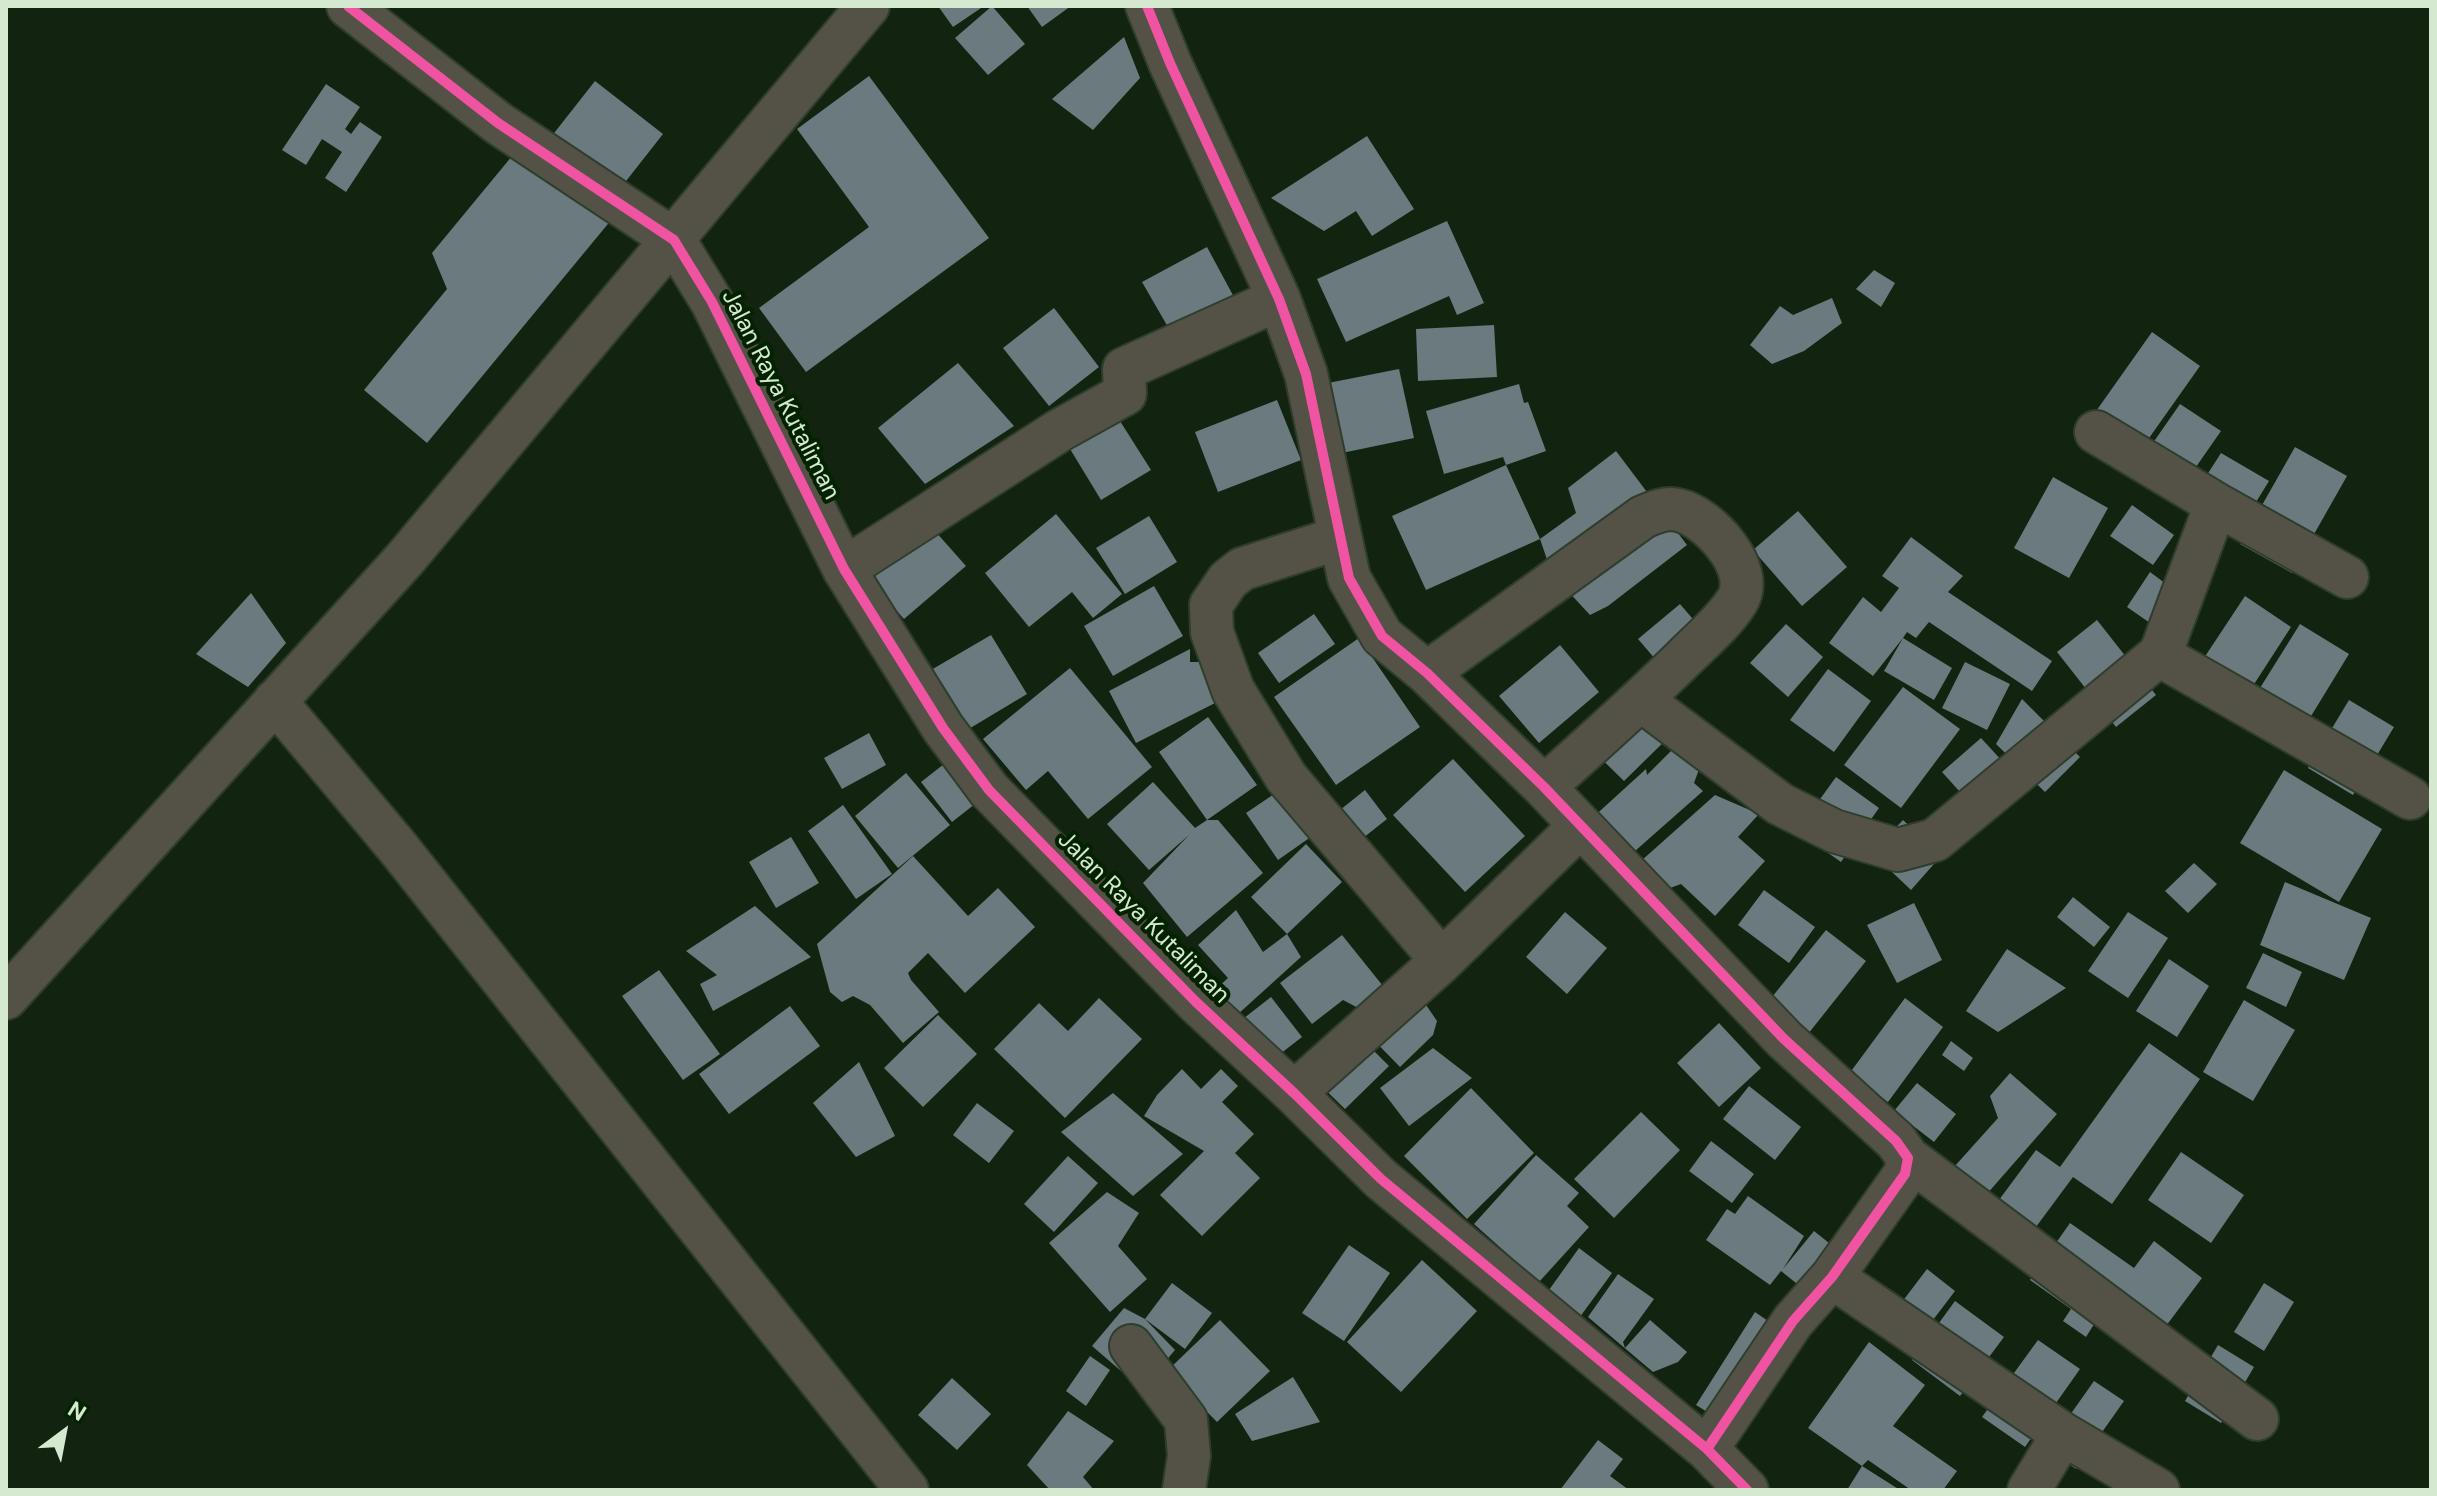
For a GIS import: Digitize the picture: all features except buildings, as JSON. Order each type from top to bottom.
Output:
[{"type":"street","points":[[348,6],[498,123],[674,240]]},
{"type":"street","points":[[6,998],[404,560],[868,6]]},
{"type":"street","points":[[1147,6],[1170,63],[1279,299],[1306,374],[1349,578],[1382,636],[1427,673],[1544,787],[1784,1039],[1896,1141],[1908,1158],[2257,1419]]},
{"type":"street","name":"Jalan Raya Kutaliman","points":[[674,240],[712,302],[844,569],[943,728],[989,790],[1196,1002],[1381,1179],[1707,1449],[1747,1490]]},
{"type":"street","points":[[844,569],[1060,430],[1125,394],[1124,369],[1279,299]]},
{"type":"street","points":[[2096,432],[2347,577]]},
{"type":"street","points":[[1641,700],[1780,804],[1834,831],[1898,850],[1935,840],[2159,655],[2216,504]]},
{"type":"street","points":[[1427,673],[1643,517],[1660,510],[1677,509],[1699,518],[1733,554],[1744,580],[1738,600],[1641,700],[1544,787]]},
{"type":"street","points":[[1339,538],[1242,569],[1228,580],[1211,605],[1212,632],[1233,690],[1286,777],[1442,961]]},
{"type":"street","points":[[2159,655],[2410,798]]},
{"type":"street","points":[[275,701],[399,849],[907,1490]]},
{"type":"street","points":[[1294,1093],[1442,961],[1579,827]]},
{"type":"street","points":[[1707,1449],[1793,1321],[1832,1277],[1905,1174],[1908,1158]]},
{"type":"street","points":[[1832,1277],[2063,1434],[2158,1490]]},
{"type":"street","points":[[1131,1346],[1186,1420],[1189,1456],[1184,1490]]},
{"type":"street","points":[[2029,1490],[2063,1434]]},
{"type":"cycle path","points":[[348,6],[498,123],[674,240],[712,302],[844,569],[943,728],[989,790],[1196,1002],[1381,1179],[1707,1449],[1747,1490]]},
{"type":"cycle path","points":[[1147,6],[1170,63],[1279,299],[1306,374],[1349,578],[1382,636],[1427,673],[1544,787],[1784,1039],[1896,1141],[1908,1158],[1905,1174],[1832,1277],[1793,1321],[1707,1449]]}]
